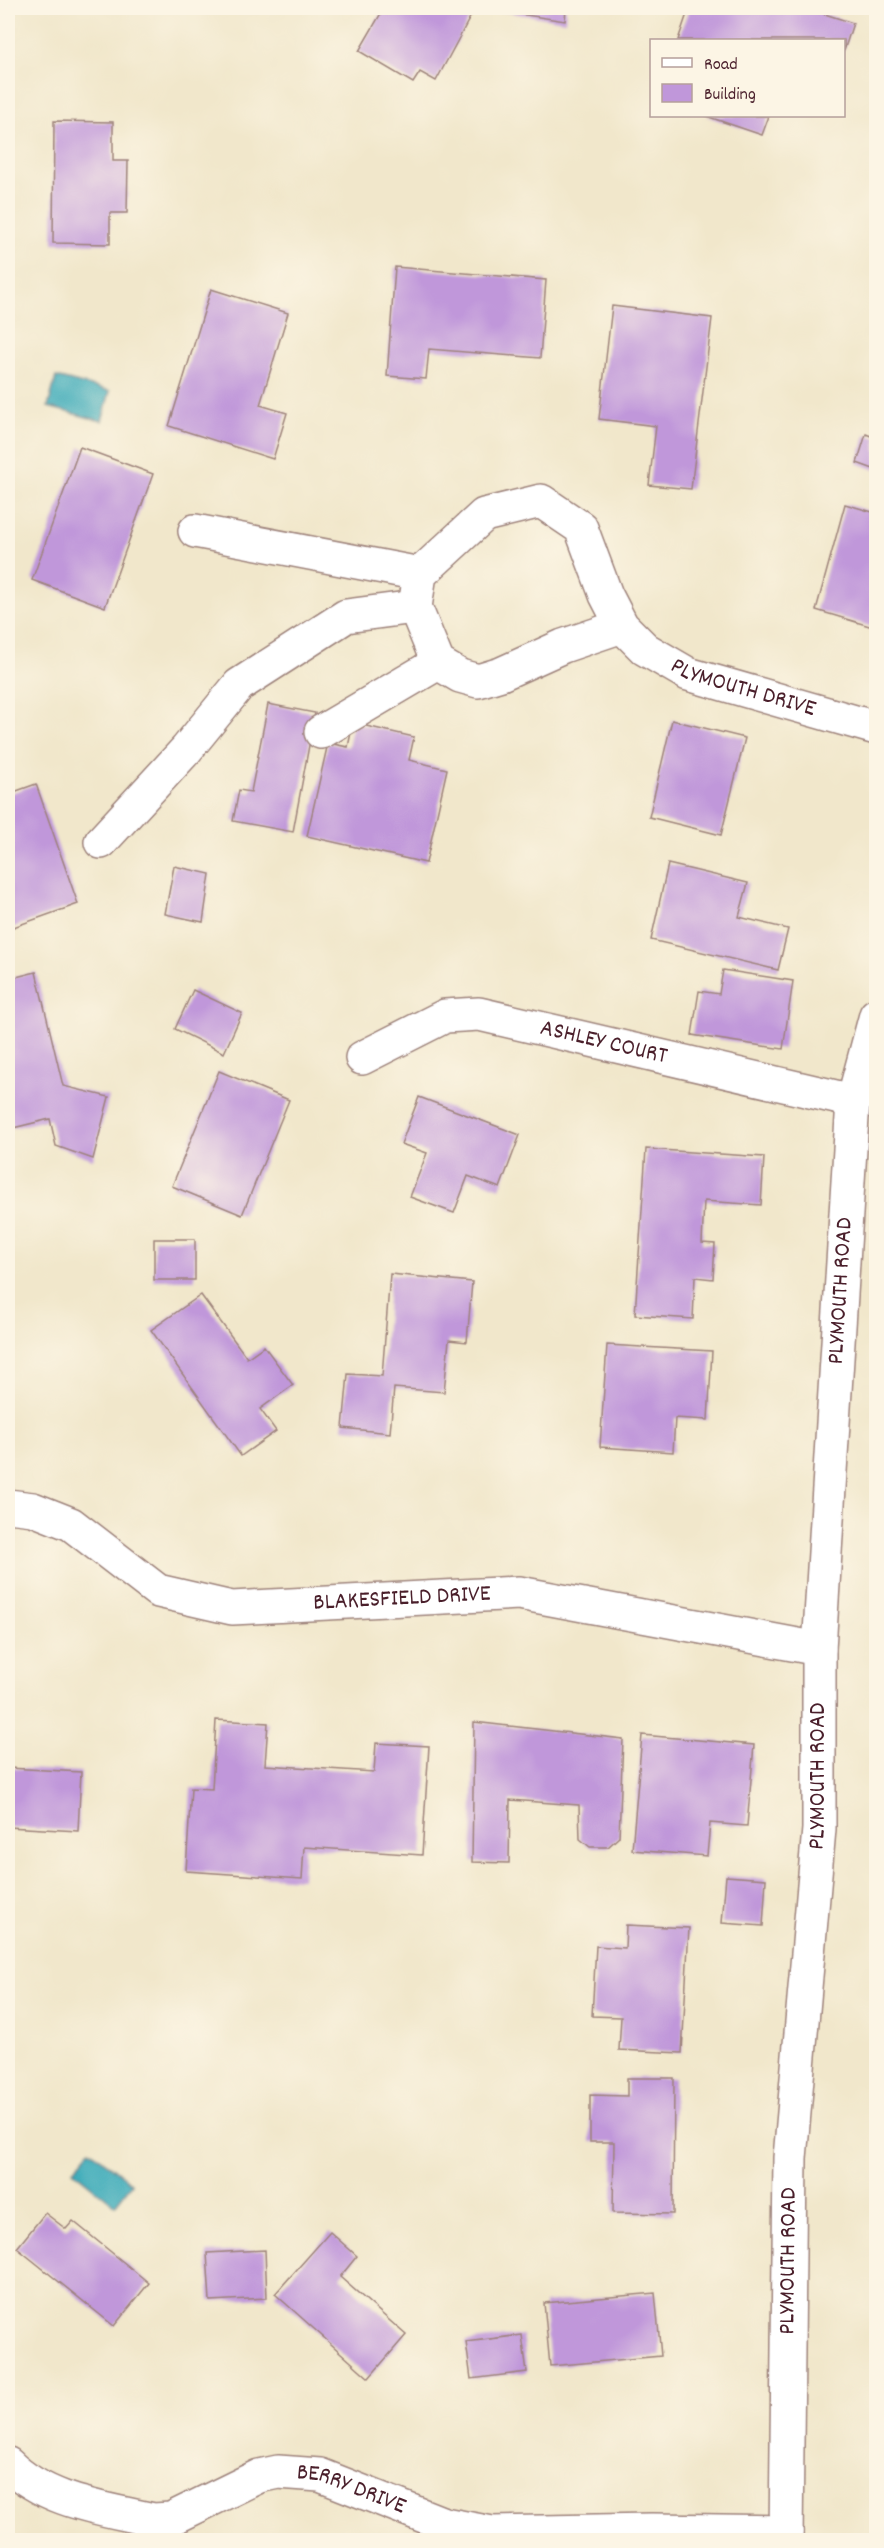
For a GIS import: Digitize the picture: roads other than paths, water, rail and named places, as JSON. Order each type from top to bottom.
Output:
[{"type":"street","name":"PLYMOUTH DRIVE","points":[[420,574],[484,514],[541,501],[581,528],[606,594],[622,626],[645,650],[688,674],[876,728]]},
{"type":"street","points":[[195,531],[420,574],[415,607],[438,663],[460,676],[478,681],[501,674],[563,646],[622,626]]},
{"type":"street","points":[[101,843],[186,750],[240,685],[346,616],[415,607]]},
{"type":"street","points":[[321,732],[438,663]]},
{"type":"street","name":"ASHLEY COURT","points":[[362,1058],[445,1016],[479,1014],[853,1101]]},
{"type":"street","name":"PLYMOUTH ROAD","points":[[786,2536],[790,2158],[819,1829],[819,1649],[853,1101],[876,1015]]},
{"type":"street","name":"BLAKESFIELD DRIVE","points":[[8,1506],[33,1509],[71,1524],[159,1591],[232,1608],[519,1593],[819,1649]]},
{"type":"street","name":"BERRY DRIVE","points":[[8,2464],[22,2479],[45,2492],[153,2520],[171,2519],[260,2476],[278,2472],[320,2475],[444,2524],[492,2533],[652,2530],[786,2536]]},
{"type":"water","points":[[56,377],[110,391],[102,421],[48,407]]},
{"type":"water","points":[[90,2150],[132,2183],[115,2205],[73,2171]]}]
